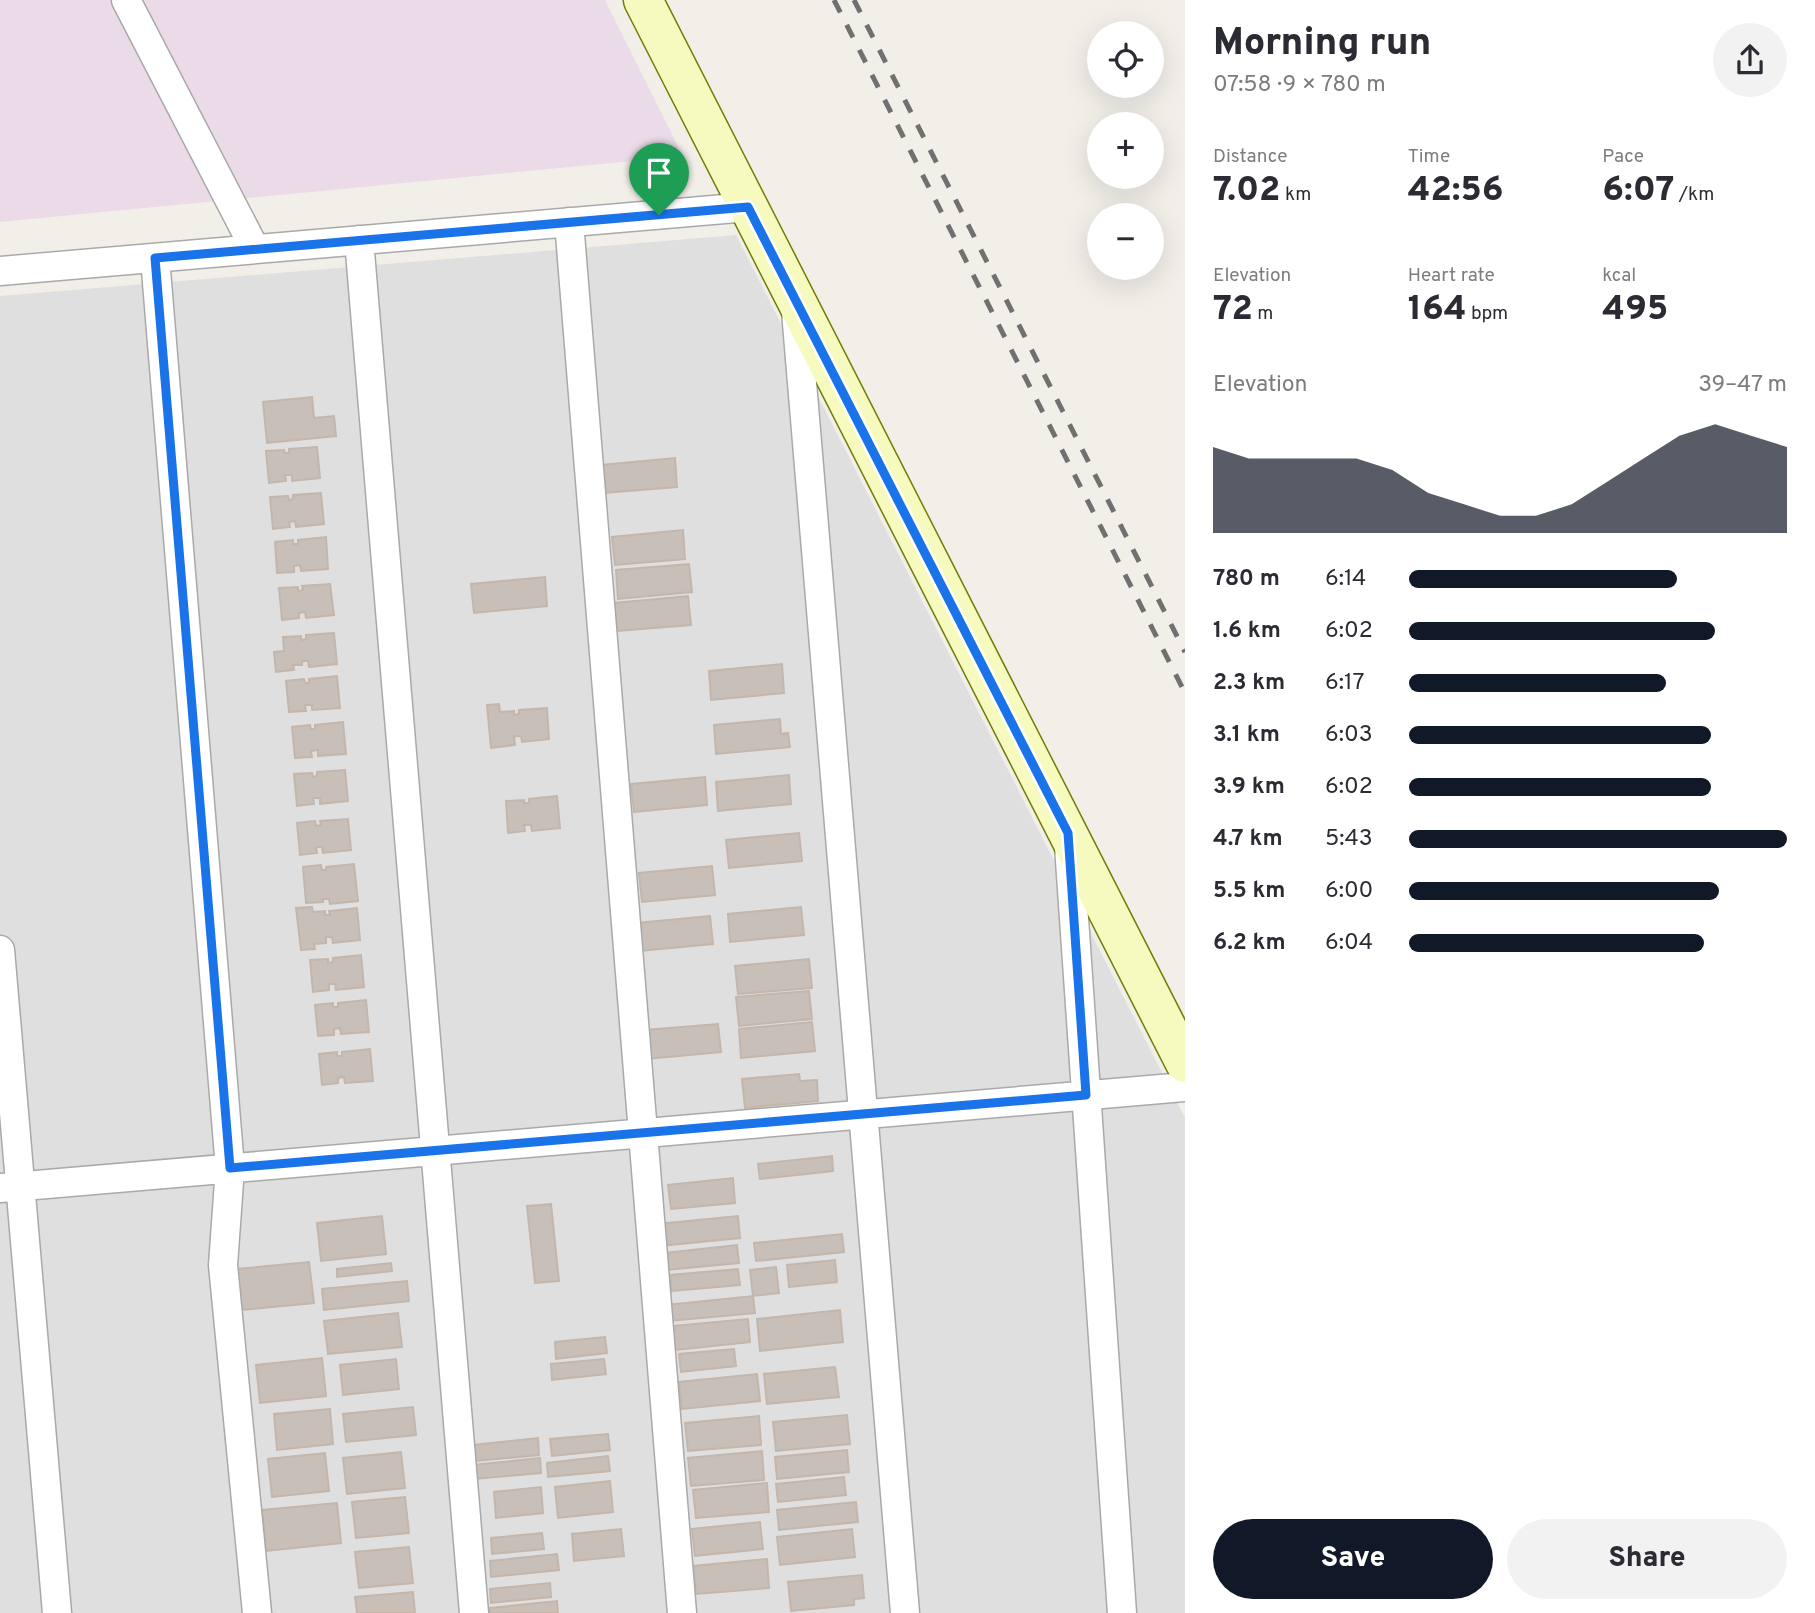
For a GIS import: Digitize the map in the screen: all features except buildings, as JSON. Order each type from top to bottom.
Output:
[{"type":"main road","points":[[643,0],[1185,1063]]},
{"type":"street","points":[[126,0],[255,249]]},
{"type":"street","points":[[0,271],[748,207]]},
{"type":"street","points":[[569,222],[682,1613]]},
{"type":"street","points":[[359,240],[474,1613]]},
{"type":"street","points":[[155,258],[230,1168],[223,1265],[257,1613]]},
{"type":"street","points":[[795,298],[905,1613]]},
{"type":"street","points":[[1068,833],[1122,1613]]},
{"type":"street","points":[[0,950],[10,1187],[57,1613]]},
{"type":"street","points":[[10,1187],[1185,1087]]},
{"type":"shaded area","points":[[0,0],[605,0],[683,156],[0,222]]},
{"type":"shaded area","points":[[736,235],[1185,1118],[1185,1613],[0,1613],[0,296]]},
{"type":"railway","points":[[834,0],[1185,693]]},
{"type":"railway","points":[[854,0],[1185,652]]},
{"type":"route","points":[[748,207],[1068,833],[1086,1095],[230,1168],[155,258],[659,215],[748,207]]}]
